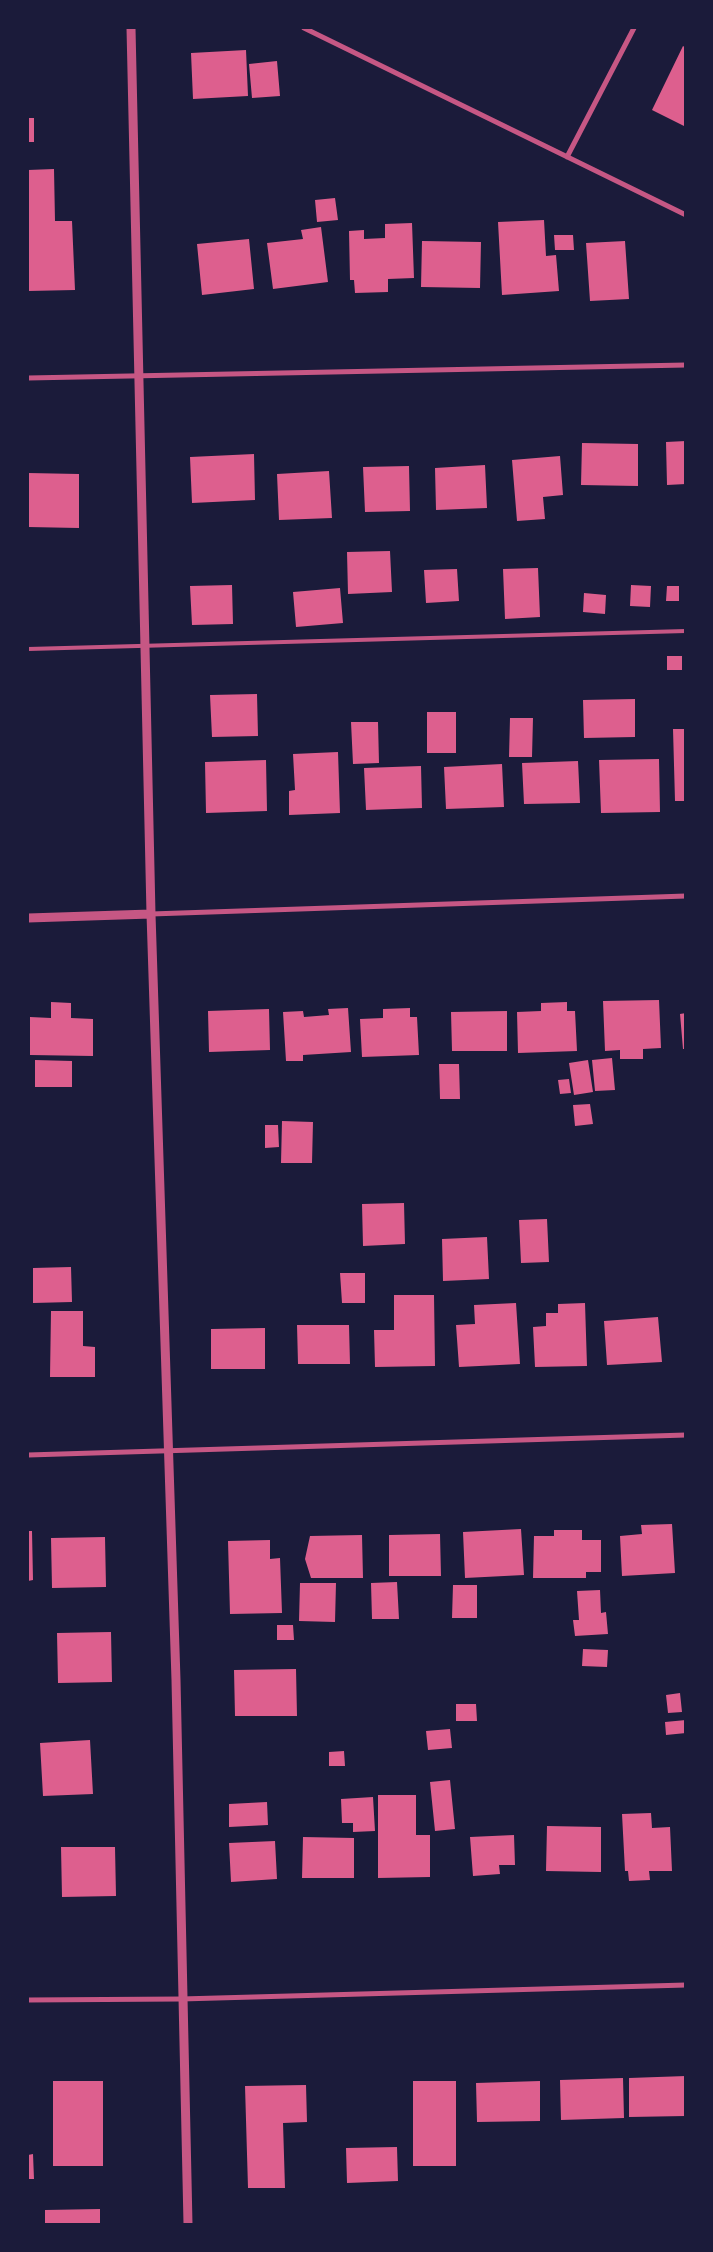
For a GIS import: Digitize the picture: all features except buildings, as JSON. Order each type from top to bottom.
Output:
[{"type":"street","points":[[131,28],[151,914],[176,1690],[181,1999],[188,2224]]},
{"type":"street","points":[[304,28],[686,215]]},
{"type":"street","points":[[567,157],[634,28]]},
{"type":"street","points":[[28,378],[686,365]]},
{"type":"street","points":[[28,918],[686,896]]},
{"type":"street","points":[[28,1455],[686,1435]]},
{"type":"street","points":[[28,2000],[181,1999],[686,1985]]},
{"type":"lane","points":[[28,649],[686,631]]}]
